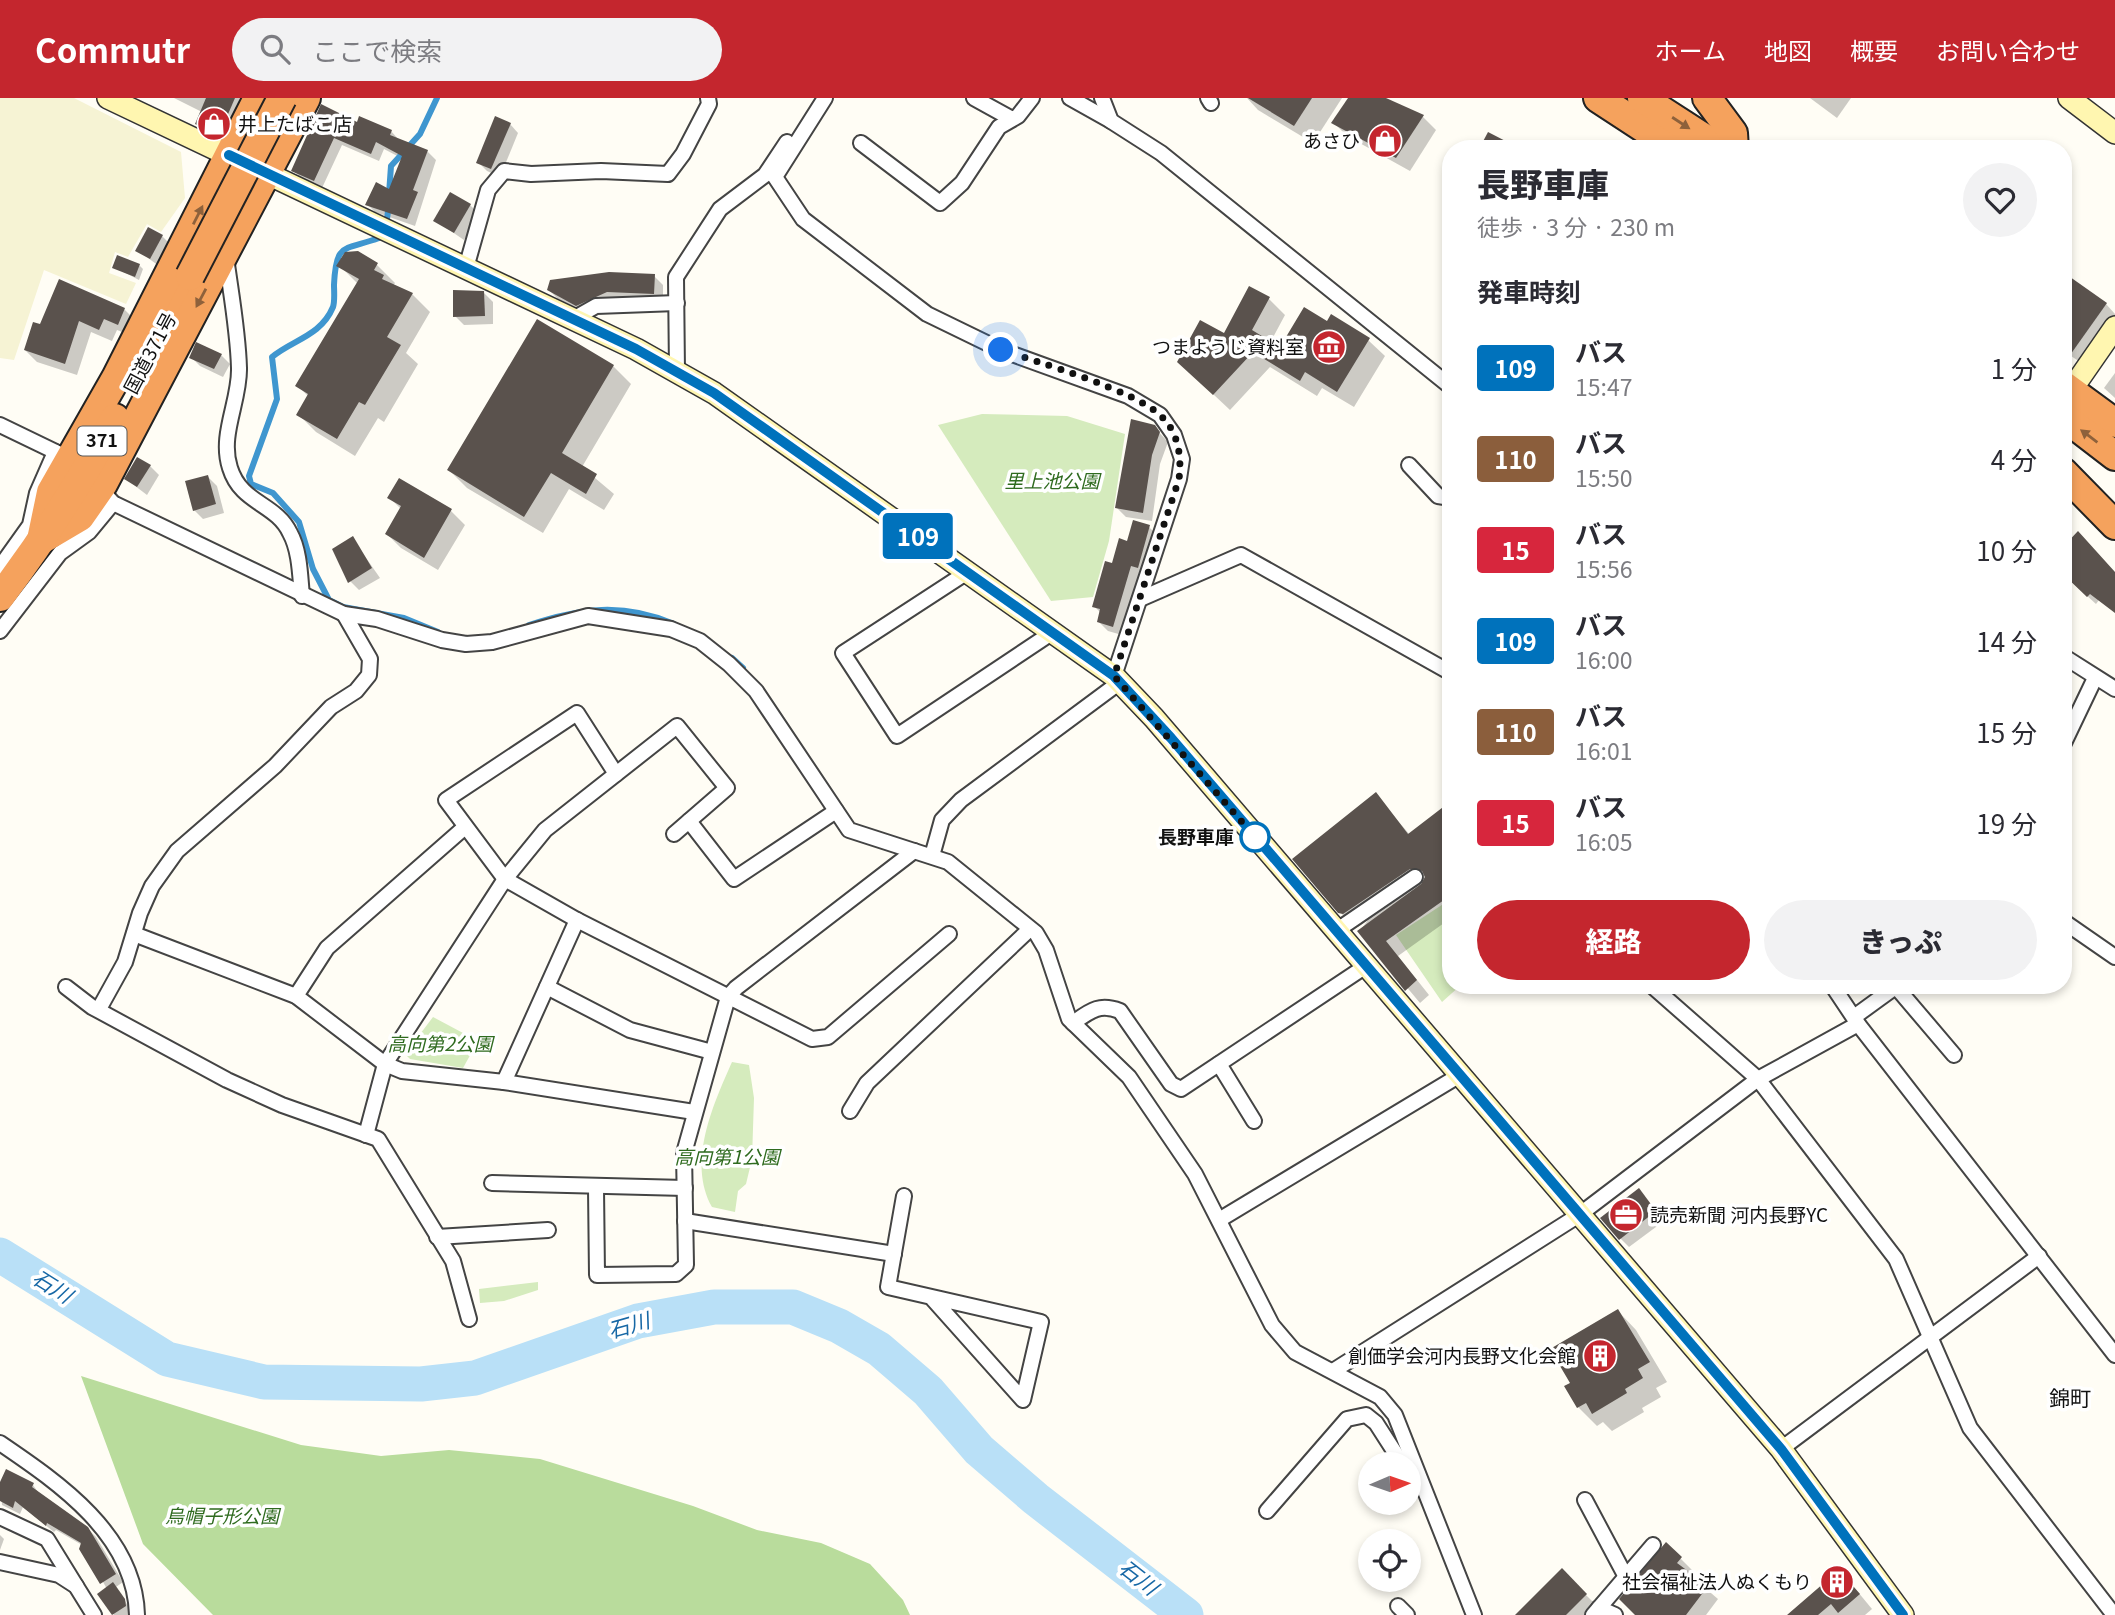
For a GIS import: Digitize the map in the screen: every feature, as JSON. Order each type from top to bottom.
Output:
[{"type":"highway","points":[[41,540],[51,492],[116,378],[258,98]]},
{"type":"highway","name":"国道371号","points":[[0,597],[87,469],[282,98]]},
{"type":"highway","points":[[41,540],[80,517],[103,484],[306,98]]},
{"type":"highway","points":[[1598,98],[1662,140]]},
{"type":"highway","points":[[1642,98],[1707,140]]},
{"type":"highway","points":[[1707,98],[1733,133],[1733,140]]},
{"type":"highway","points":[[2072,402],[2115,423]]},
{"type":"highway","points":[[2072,406],[2115,456]]},
{"type":"highway","points":[[2072,481],[2115,525]]},
{"type":"main road","points":[[108,98],[573,319],[714,393],[969,571],[1117,679],[1781,1449],[1903,1615]]},
{"type":"main road","points":[[2069,98],[2115,132]]},
{"type":"main road","points":[[2072,388],[2115,327]]},
{"type":"street","points":[[466,268],[488,190],[504,171],[531,174],[601,171],[668,174],[683,154],[709,104],[708,98]]},
{"type":"street","points":[[974,98],[1012,119]]},
{"type":"street","points":[[861,142],[940,203],[962,183],[999,127],[1018,116],[1031,98]]},
{"type":"street","points":[[1070,98],[1161,153],[1442,380]]},
{"type":"street","points":[[1102,98],[1111,121]]},
{"type":"street","points":[[677,372],[676,277],[720,209],[765,175],[790,138],[821,105]]},
{"type":"street","points":[[821,105],[775,177],[803,219],[859,265],[927,314],[1001,350],[1128,396],[1160,415],[1174,435],[1182,459],[1179,479],[1117,679],[961,800],[942,820],[932,856]]},
{"type":"street","points":[[226,252],[239,371],[228,435],[229,465],[236,485],[251,500],[274,513],[290,533],[298,562],[302,596]]},
{"type":"street","points":[[573,319],[596,306],[677,303]]},
{"type":"street","points":[[0,425],[57,453],[37,493],[30,525],[0,567]]},
{"type":"street","points":[[1409,465],[1438,496],[1442,497]]},
{"type":"street","points":[[0,631],[60,554],[89,532],[110,499],[302,596],[344,614],[377,619],[442,640],[466,644],[492,642],[588,616],[671,629],[700,641],[729,664],[756,691],[849,830],[948,862],[1030,929],[1046,950],[1069,1019],[1129,1077],[1195,1174],[1272,1325],[1295,1352],[1381,1397],[1395,1415],[1475,1615]]},
{"type":"street","points":[[1140,599],[1241,555],[1442,668]]},
{"type":"street","points":[[969,571],[843,653],[897,736],[1053,632]]},
{"type":"street","points":[[99,1009],[125,962],[152,886],[177,850],[275,766],[331,707],[356,691],[369,675],[370,659],[344,614]]},
{"type":"street","points":[[2072,662],[2115,689]]},
{"type":"street","points":[[2072,726],[2095,678]]},
{"type":"street","points":[[616,774],[577,713],[446,800],[505,879],[577,920],[812,1039],[828,1037],[949,934]]},
{"type":"street","points":[[366,1135],[385,1064],[505,879],[545,830],[677,726],[727,788],[674,834]]},
{"type":"street","points":[[689,821],[734,879],[836,811]]},
{"type":"street","points":[[296,996],[327,948],[465,827]]},
{"type":"street","points":[[596,1188],[597,1275],[676,1274],[686,1265],[684,1153],[728,998],[736,988],[914,850]]},
{"type":"street","points":[[1336,931],[1415,877]]},
{"type":"street","points":[[504,1082],[577,920]]},
{"type":"street","points":[[2072,927],[2115,957]]},
{"type":"street","points":[[850,1111],[867,1083],[1030,929]]},
{"type":"street","points":[[134,934],[296,996],[385,1064],[402,1070],[504,1082],[694,1112]]},
{"type":"street","points":[[1073,1023],[1095,1007],[1108,1006],[1119,1011],[1171,1084],[1181,1089],[1366,966]]},
{"type":"street","points":[[66,987],[99,1009],[227,1080],[282,1105],[378,1139],[453,1261],[469,1319]]},
{"type":"street","points":[[547,987],[630,1030],[712,1052]]},
{"type":"street","points":[[1661,994],[1758,1079],[1896,1259],[1970,1428],[2115,1615]]},
{"type":"street","points":[[1838,994],[2115,1355]]},
{"type":"street","points":[[1333,1371],[1579,1215],[1758,1079],[1856,1020],[1888,994]]},
{"type":"street","points":[[1904,994],[1954,1055]]},
{"type":"street","points":[[1219,1064],[1254,1121]]},
{"type":"street","points":[[1219,1220],[1460,1075]]},
{"type":"street","points":[[492,1183],[596,1188],[685,1188]]},
{"type":"street","points":[[904,1196],[888,1287],[1041,1322],[1023,1400],[931,1297]]},
{"type":"street","points":[[685,1221],[894,1254]]},
{"type":"street","points":[[437,1237],[548,1230]]},
{"type":"street","points":[[1781,1449],[2039,1256]]},
{"type":"street","points":[[1267,1511],[1347,1419],[1366,1415],[1376,1423],[1395,1452]]},
{"type":"street","points":[[0,1443],[64,1489],[89,1511],[110,1537],[128,1575],[137,1615]]},
{"type":"street","points":[[1421,1484],[1426,1489]]},
{"type":"street","points":[[1585,1500],[1626,1577]]},
{"type":"street","points":[[0,1517],[47,1539],[94,1615]]},
{"type":"street","points":[[1596,1612],[1653,1545]]},
{"type":"street","points":[[0,1562],[59,1575],[76,1586]]},
{"type":"street","points":[[1596,1612],[1615,1615]]},
{"type":"shaded area","points":[[0,98],[74,98],[181,152],[185,198],[161,232],[147,224],[128,257],[115,252],[109,273],[136,283],[126,304],[44,270],[14,360],[0,358]]},
{"type":"green space","name":"里上池公園","points":[[982,414],[1067,416],[1125,434],[1109,541],[1093,597],[1051,601],[938,425]]},
{"type":"green space","points":[[1442,905],[1442,994],[1451,994],[1442,1002],[1396,935]]},
{"type":"green space","name":"高向第2公園","points":[[433,1017],[478,1041],[463,1068],[410,1059],[405,1054]]},
{"type":"green space","name":"高向第1公園","points":[[732,1062],[749,1065],[754,1098],[752,1159],[746,1184],[738,1191],[735,1212],[712,1207],[705,1190],[702,1171],[702,1153],[711,1115]]},
{"type":"green space","points":[[538,1282],[538,1290],[504,1301],[480,1303],[479,1289]]},
{"type":"green space","name":"烏帽子形公園","points":[[81,1376],[301,1445],[381,1456],[449,1450],[540,1459],[693,1506],[757,1530],[821,1543],[870,1564],[903,1600],[910,1615],[213,1615],[143,1544]]},
{"type":"building","points":[[206,98],[235,98],[219,135],[195,124]]},
{"type":"building","points":[[1248,98],[1312,98],[1294,126]]},
{"type":"building","name":"あさひ","points":[[1348,98],[1386,98],[1424,115],[1396,158],[1331,123]]},
{"type":"building","points":[[321,104],[357,122],[359,116],[392,130],[390,135],[428,150],[413,190],[418,192],[407,219],[365,205],[376,182],[389,189],[402,156],[376,142],[371,154],[334,138],[314,181],[291,171]]},
{"type":"building","points":[[495,116],[511,123],[491,169],[476,163]]},
{"type":"building","points":[[1488,132],[1504,140],[1484,140]]},
{"type":"building","points":[[450,192],[471,204],[454,233],[433,221]]},
{"type":"building","points":[[148,227],[163,235],[150,259],[135,251]]},
{"type":"building","points":[[358,251],[378,263],[374,270],[384,275],[382,279],[413,293],[387,337],[401,345],[365,405],[359,402],[337,439],[296,415],[308,394],[295,386],[359,279],[336,266],[345,252]]},
{"type":"building","points":[[117,255],[140,264],[135,277],[112,268]]},
{"type":"building","points":[[609,272],[655,274],[654,294],[607,292],[576,306],[547,290],[550,280]]},
{"type":"building","points":[[2072,278],[2107,303],[2072,352]]},
{"type":"building","points":[[59,279],[125,308],[118,325],[104,319],[99,330],[79,321],[65,364],[24,350],[33,322],[40,324]]},
{"type":"building","points":[[1249,286],[1270,297],[1252,330],[1280,347],[1304,307],[1327,321],[1331,314],[1370,338],[1337,392],[1305,372],[1300,381],[1253,352],[1213,395],[1177,362],[1200,320],[1224,333]]},
{"type":"building","points":[[453,290],[484,291],[485,316],[453,317]]},
{"type":"building","points":[[537,319],[614,365],[562,453],[597,474],[586,494],[551,473],[524,517],[447,470]]},
{"type":"building","points":[[196,342],[222,354],[214,369],[189,358]]},
{"type":"building","points":[[1131,419],[1155,425],[1160,432],[1152,455],[1143,513],[1115,508]]},
{"type":"building","points":[[137,457],[151,465],[137,487],[124,479]]},
{"type":"building","points":[[208,475],[216,504],[193,511],[185,481]]},
{"type":"building","points":[[399,478],[452,509],[424,558],[385,534],[401,506],[387,498]]},
{"type":"building","points":[[1133,520],[1150,525],[1138,568],[1131,566],[1113,627],[1097,622],[1100,609],[1092,607],[1105,561],[1112,563],[1119,538],[1127,541]]},
{"type":"building","points":[[2078,531],[2115,572],[2115,613],[2090,594],[2087,597],[2072,583],[2072,537]]},
{"type":"building","points":[[353,536],[372,568],[348,583],[332,549]]},
{"type":"building","points":[[1376,792],[1408,834],[1442,808],[1442,901],[1386,941],[1417,980],[1405,991],[1357,931],[1421,884],[1425,877],[1422,871],[1410,869],[1343,914],[1338,913],[1292,859]]},
{"type":"building","name":"読売新聞 河内長野YC","points":[[1639,1188],[1656,1211],[1619,1240],[1600,1218]]},
{"type":"building","name":"創価学会河内長野文化会館","points":[[1618,1309],[1650,1362],[1638,1369],[1643,1378],[1625,1389],[1627,1393],[1592,1414],[1586,1403],[1577,1408],[1564,1386],[1570,1383],[1550,1349]]},
{"type":"building","points":[[6,1469],[34,1483],[32,1487],[88,1527],[116,1574],[100,1584],[79,1549],[81,1543],[47,1523],[46,1526],[15,1501],[13,1508],[0,1501],[0,1482]]},
{"type":"building","points":[[1666,1542],[1682,1557],[1677,1563],[1708,1586],[1686,1615],[1635,1615],[1619,1599]]},
{"type":"building","points":[[1562,1568],[1587,1594],[1566,1615],[1515,1615]]},
{"type":"building","name":"社会福祉法人ぬくもり","points":[[1839,1570],[1860,1594],[1838,1613],[1831,1604],[1818,1615],[1787,1615]]},
{"type":"building","points":[[113,1582],[125,1599],[126,1606],[112,1615],[97,1594]]},
{"type":"waterway","points":[[389,194],[391,166],[420,134],[437,98]]},
{"type":"waterway","points":[[387,219],[389,204]]},
{"type":"waterway","points":[[379,238],[344,250],[337,261],[334,305],[328,317],[314,331],[272,357],[277,399],[249,476],[251,484],[273,493],[299,522],[313,569],[329,600],[343,607],[404,618],[438,632]]},
{"type":"waterway","points":[[529,625],[584,611],[602,610],[637,612],[674,624]]},
{"type":"waterway","points":[[732,658],[743,668]]},
{"type":"waterway","name":"石川","points":[[0,1255],[167,1359],[264,1382],[421,1384],[475,1378],[638,1321],[714,1307],[793,1307],[839,1326],[879,1349],[928,1391],[979,1450],[1036,1499],[1186,1615]]},
{"type":"bus line","name":"109","points":[[229,155],[636,349],[714,393],[1114,676],[1171,738],[1781,1449],[1903,1615]]},
{"type":"place","name":"井上たばこ店","points":[[214,124]]},
{"type":"place","name":"あさひ","points":[[1385,141]]},
{"type":"place","name":"つまようじ資料室","points":[[1329,347]]},
{"type":"place","name":"長野車庫","points":[[1255,837]]},
{"type":"place","name":"読売新聞 河内長野YC","points":[[1626,1215]]},
{"type":"place","name":"創価学会河内長野文化会館","points":[[1600,1356]]},
{"type":"place","name":"社会福祉法人ぬくもり","points":[[1837,1582]]},
{"type":"district","name":"錦町","points":[[2070,1399]]},
{"type":"route","points":[[1001,350],[1128,396],[1160,415],[1174,435],[1182,459],[1179,479],[1114,676],[1257,839],[1255,837]]}]
